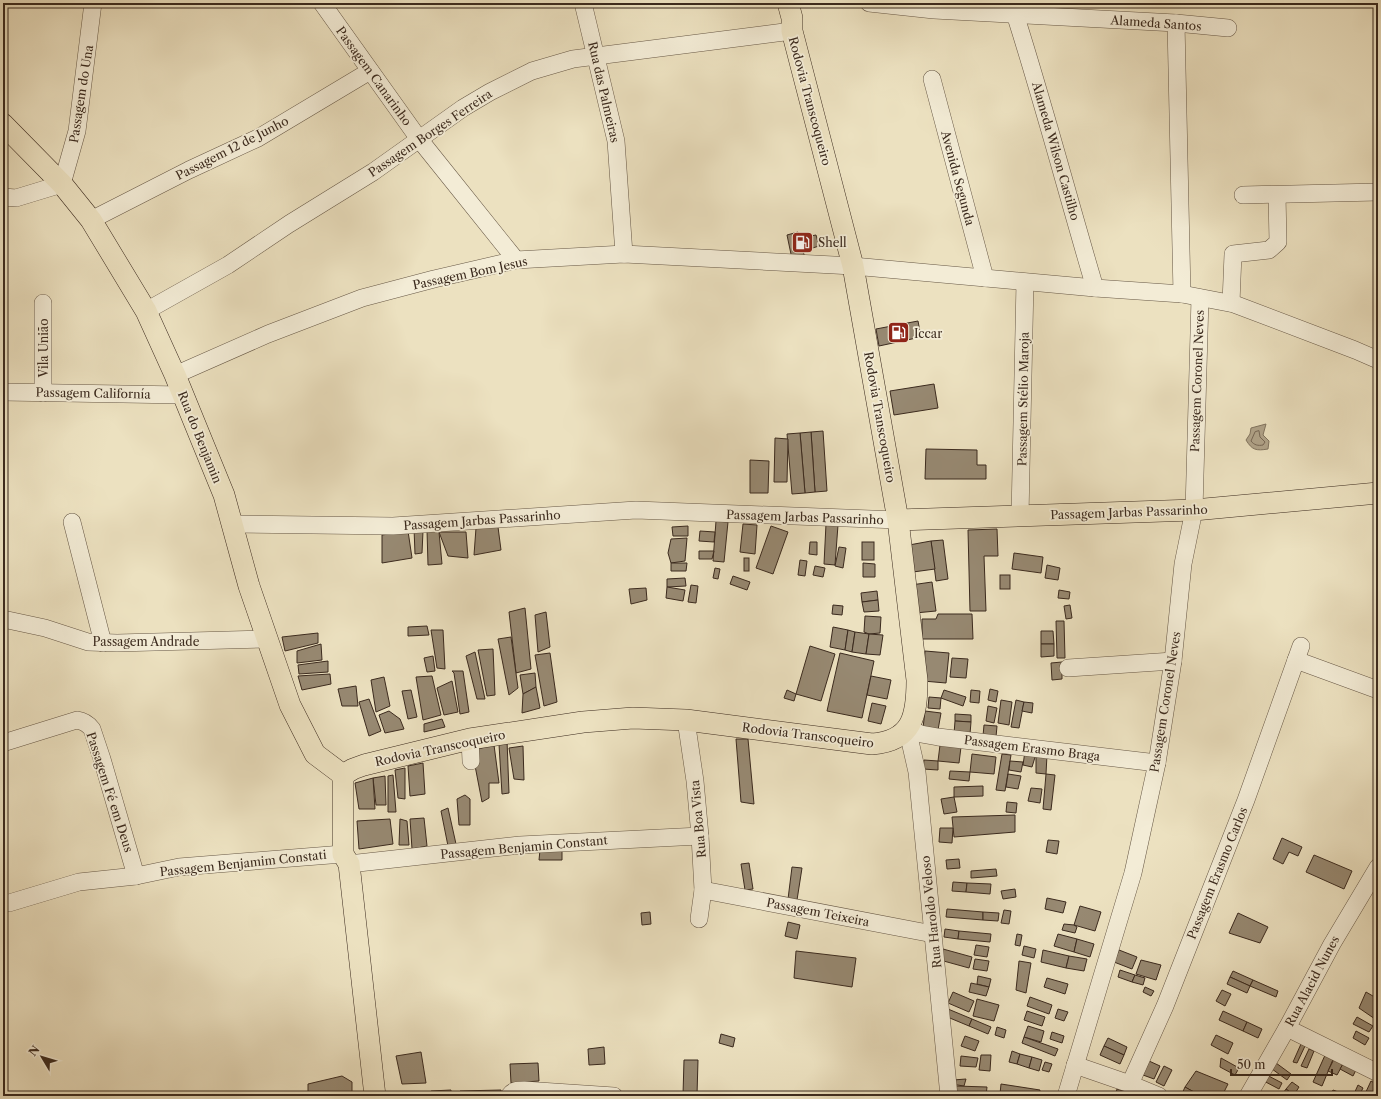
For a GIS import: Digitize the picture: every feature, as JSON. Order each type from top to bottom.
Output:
[{"type":"main road","name":"Rodovia Transcoqueiro","points":[[343,775],[364,765],[470,739],[583,722],[626,718],[686,720],[872,744],[884,743],[895,738],[907,728],[916,708],[917,680],[898,520],[853,266],[792,31],[792,18],[788,3]]},
{"type":"main road","name":"Rua do Benjamin","points":[[3,124],[62,184],[91,220],[146,311],[175,375],[224,495],[249,586],[290,705],[315,754],[343,775]]},
{"type":"main road","name":"Passagem Jarbas Passarinho","points":[[898,520],[1194,510],[1378,493]]},
{"type":"main road","points":[[343,775],[346,859],[375,1096]]},
{"type":"street","name":"Passagem do Una","points":[[62,184],[77,131],[93,3]]},
{"type":"street","name":"Passagem Canarinho","points":[[322,3],[420,139],[516,260]]},
{"type":"street","name":"Rua das Palmeiras","points":[[583,3],[616,141],[624,254]]},
{"type":"street","name":"Alameda Santos","points":[[869,3],[934,6],[1015,14],[1176,23],[1228,28]]},
{"type":"street","name":"Alameda Wilson Castilho","points":[[1015,14],[1041,96],[1068,197],[1095,288]]},
{"type":"street","points":[[1176,23],[1182,294]]},
{"type":"street","name":"Passagem Borges Ferreira","points":[[146,311],[228,264],[373,172],[483,96],[525,75],[573,59],[596,55],[792,31]]},
{"type":"street","name":"Passagem 12 de Junho","points":[[91,220],[189,170],[258,138],[370,71]]},
{"type":"street","name":"Avenida Segunda","points":[[932,79],[985,278]]},
{"type":"street","points":[[3,197],[16,198],[62,184]]},
{"type":"street","points":[[1243,195],[1378,192]]},
{"type":"street","points":[[1231,303],[1233,254],[1269,250],[1278,242],[1277,195]]},
{"type":"street","name":"Passagem Bom Jesus","points":[[175,375],[268,334],[362,298],[516,260],[624,254],[853,266]]},
{"type":"street","points":[[853,266],[1095,288],[1182,294],[1231,303],[1328,339],[1378,360]]},
{"type":"street","name":"Passagem Stélio Maroja","points":[[1020,516],[1025,282]]},
{"type":"street","name":"Passagem Coronel Neves","points":[[1066,1096],[1133,873],[1157,763],[1173,661],[1183,564],[1194,510],[1200,298]]},
{"type":"street","name":"Vila União","points":[[43,303],[43,392]]},
{"type":"street","name":"Passagem Californía","points":[[3,392],[183,395]]},
{"type":"street","name":"Passagem Jarbas Passarinho","points":[[232,524],[393,526],[636,510],[898,520]]},
{"type":"street","points":[[72,522],[104,643]]},
{"type":"street","name":"Passagem Andrade","points":[[3,619],[45,628],[88,642],[117,644],[268,639]]},
{"type":"street","name":"Passagem Erasmo Carlos","points":[[1130,1084],[1165,1006],[1246,800],[1298,653],[1378,690]]},
{"type":"street","points":[[1068,668],[1173,661]]},
{"type":"street","name":"Passagem Fé em Deus","points":[[3,743],[77,720],[89,726],[92,730],[102,758],[136,876]]},
{"type":"street","name":"Rua Boa Vista","points":[[686,720],[696,781],[700,836],[703,890],[699,919]]},
{"type":"street","name":"Passagem Erasmo Braga","points":[[907,728],[921,734],[938,737],[1157,763]]},
{"type":"street","name":"Rua Haroldo Veloso","points":[[907,728],[917,772],[949,1096]]},
{"type":"street","points":[[470,739],[471,761]]},
{"type":"street","name":"Passagem Benjamin Constant","points":[[346,859],[520,845],[700,836]]},
{"type":"street","name":"Passagem Benjamim Constati","points":[[3,903],[9,903],[78,882],[136,876],[179,867],[346,859]]},
{"type":"street","name":"Rua Alacid Nunes","points":[[1248,1096],[1287,1028],[1332,944],[1378,867]]},
{"type":"street","name":"Passagem Teixeira","points":[[703,890],[933,934]]},
{"type":"street","points":[[1287,1028],[1378,1073]]},
{"type":"street","points":[[1075,1065],[1130,1084],[1159,1096]]},
{"type":"street","points":[[510,1094],[516,1090],[524,1090],[614,1096]]},
{"type":"water","points":[[1266,424],[1263,435],[1269,441],[1268,449],[1260,450],[1252,448],[1246,440],[1250,434],[1251,428]]},
{"type":"building","name":"Shell","points":[[798,232],[800,238],[816,235],[819,246],[803,251],[805,258],[792,259],[787,235]]},
{"type":"building","name":"Iccar","points":[[918,321],[921,337],[879,346],[876,329]]},
{"type":"building","points":[[934,384],[938,408],[894,415],[890,391]]},
{"type":"building","points":[[823,431],[827,491],[815,492],[811,432]]},
{"type":"building","points":[[811,432],[815,492],[805,493],[800,433]]},
{"type":"building","points":[[800,433],[805,493],[792,494],[787,434]]},
{"type":"building","points":[[775,438],[788,439],[787,482],[774,482]]},
{"type":"building","points":[[926,449],[977,450],[977,465],[986,465],[986,479],[925,479]]},
{"type":"building","points":[[750,460],[769,461],[768,493],[750,493]]},
{"type":"building","points":[[716,521],[728,522],[724,562],[713,561]]},
{"type":"building","points":[[743,524],[757,525],[755,554],[740,552]]},
{"type":"building","points":[[826,524],[838,525],[835,565],[824,564]]},
{"type":"building","points":[[688,526],[688,536],[673,536],[672,527]]},
{"type":"building","points":[[771,526],[788,532],[773,574],[756,568]]},
{"type":"building","points":[[498,527],[501,550],[474,555],[476,528]]},
{"type":"building","points":[[414,528],[423,531],[422,553],[415,554]]},
{"type":"building","points":[[997,529],[998,556],[984,556],[986,611],[970,611],[968,530]]},
{"type":"building","points":[[427,530],[439,532],[442,564],[428,565]]},
{"type":"building","points":[[408,531],[412,558],[382,563],[382,535]]},
{"type":"building","points":[[700,531],[715,532],[714,542],[699,541]]},
{"type":"building","points":[[439,532],[466,532],[468,558],[448,556]]},
{"type":"building","points":[[687,538],[685,561],[671,563],[668,553],[671,539]]},
{"type":"building","points":[[943,540],[948,579],[936,581],[931,541]]},
{"type":"building","points":[[931,541],[935,569],[913,572],[909,545]]},
{"type":"building","points":[[810,542],[817,542],[817,555],[809,554]]},
{"type":"building","points":[[862,542],[874,542],[874,560],[862,560]]},
{"type":"building","points":[[839,547],[846,548],[843,568],[835,566]]},
{"type":"building","points":[[699,551],[714,551],[712,559],[699,559]]},
{"type":"building","points":[[1014,553],[1043,557],[1041,573],[1012,569]]},
{"type":"building","points":[[744,558],[749,558],[749,571],[744,571]]},
{"type":"building","points":[[800,560],[807,561],[805,576],[798,575]]},
{"type":"building","points":[[671,563],[687,563],[686,571],[671,571]]},
{"type":"building","points":[[863,563],[875,564],[875,577],[863,577]]},
{"type":"building","points":[[1047,565],[1060,568],[1058,580],[1045,578]]},
{"type":"building","points":[[815,566],[825,568],[823,577],[813,575]]},
{"type":"building","points":[[715,568],[720,569],[718,579],[713,578]]},
{"type":"building","points":[[1000,575],[1010,575],[1010,589],[1000,589]]},
{"type":"building","points":[[733,576],[750,582],[747,590],[730,584]]},
{"type":"building","points":[[685,578],[686,586],[667,587],[667,579]]},
{"type":"building","points":[[932,582],[936,611],[915,613],[911,585]]},
{"type":"building","points":[[691,585],[698,586],[696,603],[688,602]]},
{"type":"building","points":[[667,587],[685,590],[683,601],[666,598]]},
{"type":"building","points":[[646,588],[647,600],[631,604],[629,589]]},
{"type":"building","points":[[1059,590],[1070,592],[1069,599],[1058,598]]},
{"type":"building","points":[[877,591],[878,600],[862,602],[861,593]]},
{"type":"building","points":[[878,600],[879,611],[864,612],[862,602]]},
{"type":"building","points":[[833,605],[843,606],[842,615],[832,614]]},
{"type":"building","points":[[1070,605],[1072,618],[1066,619],[1064,606]]},
{"type":"building","points":[[525,608],[531,669],[516,673],[509,612]]},
{"type":"building","points":[[546,612],[550,647],[538,652],[535,615]]},
{"type":"building","points":[[938,614],[972,614],[973,639],[922,639],[922,619],[936,619]]},
{"type":"building","points":[[865,616],[881,617],[880,633],[869,634],[864,632]]},
{"type":"building","points":[[1056,621],[1064,621],[1065,658],[1057,658]]},
{"type":"building","points":[[427,626],[429,635],[408,636],[408,627]]},
{"type":"building","points":[[833,627],[848,630],[845,650],[830,647]]},
{"type":"building","points":[[431,630],[443,630],[445,669],[437,668]]},
{"type":"building","points":[[848,630],[855,632],[852,652],[845,650]]},
{"type":"building","points":[[1041,631],[1053,631],[1054,644],[1041,644]]},
{"type":"building","points":[[855,632],[869,634],[866,654],[852,652]]},
{"type":"building","points":[[318,633],[318,643],[285,651],[282,637]]},
{"type":"building","points":[[869,634],[883,635],[880,655],[866,654]]},
{"type":"building","points":[[511,637],[518,688],[509,695],[498,639]]},
{"type":"building","points":[[321,644],[322,660],[297,663],[297,651]]},
{"type":"building","points":[[1041,644],[1054,644],[1054,656],[1041,657]]},
{"type":"building","points":[[810,646],[835,654],[821,701],[796,694]]},
{"type":"building","points":[[493,649],[495,695],[487,696],[478,650]]},
{"type":"building","points":[[925,651],[949,653],[946,683],[923,681]]},
{"type":"building","points":[[475,652],[485,699],[477,699],[466,656]]},
{"type":"building","points":[[550,653],[557,702],[544,706],[535,655]]},
{"type":"building","points":[[840,653],[874,661],[862,718],[827,711]]},
{"type":"building","points":[[433,656],[435,671],[427,672],[424,658]]},
{"type":"building","points":[[952,658],[968,659],[966,678],[950,677]]},
{"type":"building","points":[[328,661],[328,672],[299,674],[298,665]]},
{"type":"building","points":[[1062,662],[1062,679],[1052,680],[1051,663]]},
{"type":"building","points":[[452,671],[463,671],[469,712],[460,714],[454,673]]},
{"type":"building","points":[[535,673],[536,687],[523,694],[520,675]]},
{"type":"building","points":[[330,674],[331,684],[302,690],[298,676]]},
{"type":"building","points":[[432,676],[441,715],[423,720],[416,677]]},
{"type":"building","points":[[871,676],[891,680],[887,699],[867,695]]},
{"type":"building","points":[[384,677],[390,706],[376,712],[371,680]]},
{"type":"building","points":[[452,681],[458,712],[444,715],[437,688]]},
{"type":"building","points":[[356,686],[358,706],[342,706],[338,689]]},
{"type":"building","points":[[536,687],[540,708],[522,713],[523,694]]},
{"type":"building","points":[[990,689],[998,691],[996,702],[988,700]]},
{"type":"building","points":[[411,690],[417,717],[408,719],[402,691]]},
{"type":"building","points":[[787,690],[796,694],[794,701],[784,698]]},
{"type":"building","points":[[944,690],[966,697],[963,706],[941,698]]},
{"type":"building","points":[[971,690],[980,691],[979,703],[970,702]]},
{"type":"building","points":[[929,697],[941,698],[940,709],[928,708]]},
{"type":"building","points":[[369,699],[381,731],[369,736],[359,702]]},
{"type":"building","points":[[1001,700],[1012,702],[1009,725],[998,723]]},
{"type":"building","points":[[1016,700],[1024,702],[1019,728],[1011,727]]},
{"type":"building","points":[[1024,702],[1033,703],[1032,713],[1022,711]]},
{"type":"building","points":[[872,703],[886,706],[881,724],[868,721]]},
{"type":"building","points":[[988,706],[997,708],[994,723],[986,721]]},
{"type":"building","points":[[389,711],[400,719],[404,729],[385,733],[379,715]]},
{"type":"building","points":[[925,711],[941,713],[938,730],[923,728]]},
{"type":"building","points":[[955,714],[971,715],[971,722],[955,721]]},
{"type":"building","points":[[442,719],[445,727],[424,732],[424,724]]},
{"type":"building","points":[[955,721],[971,722],[970,734],[954,734]]},
{"type":"building","points":[[984,725],[997,726],[996,737],[983,736]]},
{"type":"building","points":[[736,739],[748,739],[754,804],[741,802]]},
{"type":"building","points":[[507,740],[509,793],[502,794],[499,744]]},
{"type":"building","points":[[494,745],[499,783],[489,783],[489,798],[482,802],[472,750]]},
{"type":"building","points":[[940,745],[961,747],[959,763],[938,761]]},
{"type":"building","points":[[523,746],[524,780],[514,779],[509,748]]},
{"type":"building","points":[[1025,751],[1036,754],[1032,767],[1023,765]]},
{"type":"building","points":[[972,754],[996,757],[994,774],[970,772]]},
{"type":"building","points":[[1002,754],[1011,755],[1005,791],[996,790]]},
{"type":"building","points":[[1036,754],[1047,755],[1046,774],[1036,773]]},
{"type":"building","points":[[924,760],[938,761],[938,770],[923,769]]},
{"type":"building","points":[[1010,761],[1023,762],[1021,772],[1009,770]]},
{"type":"building","points":[[423,763],[425,794],[410,796],[408,766]]},
{"type":"building","points":[[405,768],[405,799],[398,798],[395,770]]},
{"type":"building","points":[[950,771],[970,772],[969,781],[949,779]]},
{"type":"building","points":[[1008,774],[1021,776],[1018,789],[1006,787]]},
{"type":"building","points":[[1046,774],[1055,775],[1051,810],[1043,809]]},
{"type":"building","points":[[393,775],[396,812],[388,812],[388,776]]},
{"type":"building","points":[[385,776],[386,805],[376,805],[373,778]]},
{"type":"building","points":[[373,778],[375,809],[359,809],[355,783]]},
{"type":"building","points":[[983,786],[983,796],[954,797],[954,787]]},
{"type":"building","points":[[1031,788],[1042,789],[1040,803],[1028,801]]},
{"type":"building","points":[[465,795],[470,799],[470,825],[459,825],[457,799]]},
{"type":"building","points":[[954,797],[957,812],[944,814],[941,799]]},
{"type":"building","points":[[1007,802],[1017,803],[1016,813],[1006,812]]},
{"type":"building","points":[[448,808],[456,844],[448,846],[441,811]]},
{"type":"building","points":[[1015,815],[1015,832],[954,837],[952,817]]},
{"type":"building","points":[[424,818],[427,846],[412,849],[410,819]]},
{"type":"building","points":[[390,819],[393,844],[359,849],[357,821]]},
{"type":"building","points":[[400,819],[407,821],[409,845],[399,845]]},
{"type":"building","points":[[940,828],[953,828],[952,843],[939,842]]},
{"type":"building","points":[[1282,838],[1302,847],[1298,856],[1289,852],[1283,864],[1273,859]]},
{"type":"building","points":[[1048,840],[1059,841],[1057,854],[1046,852]]},
{"type":"building","points":[[540,850],[562,851],[562,860],[539,860]]},
{"type":"building","points":[[1314,855],[1352,871],[1344,889],[1306,872]]},
{"type":"building","points":[[959,859],[960,868],[947,869],[946,860]]},
{"type":"building","points":[[749,863],[753,889],[745,890],[741,864]]},
{"type":"building","points":[[792,867],[802,868],[797,900],[788,899]]},
{"type":"building","points":[[996,869],[997,876],[971,878],[971,871]]},
{"type":"building","points":[[953,882],[967,883],[966,892],[952,891]]},
{"type":"building","points":[[967,883],[991,884],[990,894],[966,892]]},
{"type":"building","points":[[1015,889],[1016,897],[1003,899],[1001,891]]},
{"type":"building","points":[[1047,898],[1066,902],[1063,913],[1045,909]]},
{"type":"building","points":[[1080,906],[1101,912],[1095,931],[1074,925]]},
{"type":"building","points":[[947,909],[983,912],[983,920],[946,917]]},
{"type":"building","points":[[1004,910],[1011,911],[1009,924],[1001,923]]},
{"type":"building","points":[[650,912],[651,924],[642,925],[641,913]]},
{"type":"building","points":[[983,912],[999,913],[998,921],[983,920]]},
{"type":"building","points":[[1238,913],[1268,927],[1260,943],[1229,933]]},
{"type":"building","points":[[788,922],[800,925],[797,939],[785,936]]},
{"type":"building","points":[[1064,924],[1074,925],[1077,927],[1075,933],[1062,930]]},
{"type":"building","points":[[945,929],[959,931],[958,939],[944,937]]},
{"type":"building","points":[[959,931],[991,934],[990,942],[958,939]]},
{"type":"building","points":[[1017,934],[1022,935],[1020,946],[1015,945]]},
{"type":"building","points":[[1058,934],[1077,939],[1074,952],[1054,946]]},
{"type":"building","points":[[1077,939],[1094,944],[1090,957],[1074,952]]},
{"type":"building","points":[[976,945],[989,947],[987,957],[974,955]]},
{"type":"building","points":[[1024,946],[1036,949],[1034,958],[1022,955]]},
{"type":"building","points":[[943,949],[972,957],[969,968],[940,960]]},
{"type":"building","points":[[1043,950],[1069,956],[1066,968],[1041,962]]},
{"type":"building","points":[[1119,950],[1137,957],[1132,969],[1114,962]]},
{"type":"building","points":[[796,951],[856,958],[852,987],[794,978]]},
{"type":"building","points":[[1069,956],[1087,959],[1084,971],[1066,968]]},
{"type":"building","points":[[975,959],[989,961],[987,971],[973,969]]},
{"type":"building","points":[[1141,960],[1161,965],[1156,980],[1136,974]]},
{"type":"building","points":[[1019,961],[1031,963],[1026,993],[1016,990]]},
{"type":"building","points":[[1120,970],[1135,975],[1132,982],[1118,977]]},
{"type":"building","points":[[1233,971],[1253,980],[1250,986],[1230,977]]},
{"type":"building","points":[[1135,975],[1145,978],[1143,985],[1132,982]]},
{"type":"building","points":[[978,976],[991,979],[989,987],[977,984]]},
{"type":"building","points":[[1230,977],[1250,986],[1247,993],[1227,984]]},
{"type":"building","points":[[1047,978],[1068,984],[1065,994],[1044,987]]},
{"type":"building","points":[[1253,980],[1278,991],[1276,997],[1250,986]]},
{"type":"building","points":[[971,983],[989,987],[986,996],[969,992]]},
{"type":"building","points":[[1145,987],[1154,991],[1151,996],[1143,992]]},
{"type":"building","points":[[1222,990],[1231,994],[1225,1006],[1216,1001]]},
{"type":"building","points":[[953,992],[974,1001],[969,1012],[948,1003]]},
{"type":"building","points":[[1366,992],[1378,999],[1378,1013],[1375,1019],[1359,1008]]},
{"type":"building","points":[[1030,997],[1052,1005],[1049,1014],[1027,1006]]},
{"type":"building","points":[[977,999],[999,1005],[994,1021],[973,1016]]},
{"type":"building","points":[[948,1009],[972,1019],[969,1026],[945,1016]]},
{"type":"building","points":[[1058,1009],[1068,1012],[1064,1021],[1055,1018]]},
{"type":"building","points":[[1027,1011],[1045,1017],[1042,1026],[1024,1020]]},
{"type":"building","points":[[1223,1011],[1247,1022],[1243,1031],[1219,1020]]},
{"type":"building","points":[[1357,1017],[1373,1026],[1369,1032],[1353,1024]]},
{"type":"building","points":[[972,1019],[991,1027],[988,1034],[969,1026]]},
{"type":"building","points":[[1247,1022],[1262,1029],[1258,1038],[1243,1031]]},
{"type":"building","points":[[1028,1026],[1044,1031],[1041,1042],[1024,1037]]},
{"type":"building","points":[[997,1027],[1006,1030],[1004,1038],[995,1035]]},
{"type":"building","points":[[1356,1031],[1369,1038],[1365,1045],[1353,1038]]},
{"type":"building","points":[[1052,1032],[1064,1036],[1062,1043],[1050,1039]]},
{"type":"building","points":[[721,1034],[735,1038],[733,1047],[719,1043]]},
{"type":"building","points":[[1216,1035],[1233,1043],[1228,1054],[1211,1045]]},
{"type":"building","points":[[965,1036],[979,1041],[975,1051],[961,1046]]},
{"type":"building","points":[[1024,1037],[1058,1049],[1055,1056],[1022,1043]]},
{"type":"building","points":[[1108,1038],[1127,1047],[1124,1055],[1104,1046]]},
{"type":"building","points":[[1301,1044],[1305,1046],[1297,1063],[1293,1062]]},
{"type":"building","points":[[1104,1046],[1124,1055],[1120,1064],[1100,1055]]},
{"type":"building","points":[[604,1047],[605,1064],[589,1065],[588,1049]]},
{"type":"building","points":[[1309,1049],[1314,1051],[1307,1068],[1301,1066]]},
{"type":"building","points":[[1012,1051],[1020,1054],[1017,1064],[1009,1062]]},
{"type":"building","points":[[421,1052],[426,1083],[402,1084],[396,1056]]},
{"type":"building","points":[[1326,1053],[1334,1057],[1322,1086],[1313,1082]]},
{"type":"building","points":[[1020,1054],[1032,1057],[1029,1068],[1017,1064]]},
{"type":"building","points":[[981,1055],[991,1055],[990,1071],[979,1070]]},
{"type":"building","points":[[961,1056],[978,1058],[976,1067],[960,1066]]},
{"type":"building","points":[[1032,1057],[1042,1060],[1039,1071],[1029,1068]]},
{"type":"building","points":[[1221,1058],[1239,1068],[1235,1075],[1220,1067]]},
{"type":"building","points":[[1334,1059],[1343,1064],[1337,1075],[1328,1071]]},
{"type":"building","points":[[684,1060],[698,1060],[697,1095],[683,1095]]},
{"type":"building","points":[[1272,1060],[1291,1074],[1287,1080],[1268,1066]]},
{"type":"building","points":[[1149,1061],[1160,1066],[1154,1079],[1143,1075]]},
{"type":"building","points":[[1045,1062],[1052,1064],[1049,1072],[1042,1070]]},
{"type":"building","points":[[538,1063],[539,1081],[511,1083],[510,1064]]},
{"type":"building","points":[[1343,1064],[1356,1070],[1353,1076],[1340,1069]]},
{"type":"building","points":[[1164,1066],[1172,1070],[1164,1086],[1156,1082]]},
{"type":"building","points":[[1196,1071],[1228,1084],[1222,1096],[1201,1096],[1185,1087]]},
{"type":"building","points":[[1263,1073],[1282,1083],[1279,1089],[1260,1079]]},
{"type":"building","points":[[342,1076],[352,1082],[352,1096],[308,1096],[308,1084]]},
{"type":"building","points":[[966,1079],[964,1086],[951,1084],[953,1080]]},
{"type":"building","points":[[1371,1081],[1378,1085],[1373,1096],[1364,1096]]},
{"type":"building","points":[[1292,1082],[1299,1087],[1294,1095],[1286,1089]]},
{"type":"building","points":[[1001,1084],[1040,1090],[1039,1096],[1009,1096],[1000,1094]]},
{"type":"building","points":[[1358,1085],[1363,1088],[1359,1096],[1353,1096]]},
{"type":"building","points":[[956,1086],[987,1087],[986,1096],[956,1096]]},
{"type":"building","points":[[1185,1087],[1201,1096],[1181,1096]]},
{"type":"building","points":[[1117,1089],[1128,1092],[1127,1096],[1115,1096]]},
{"type":"building","points":[[1286,1089],[1294,1095],[1281,1096]]},
{"type":"building","points":[[451,1090],[451,1096],[431,1096],[431,1091]]},
{"type":"building","points":[[501,1090],[501,1096],[460,1096],[460,1091]]},
{"type":"building","points":[[1333,1090],[1346,1095],[1330,1096]]},
{"type":"place","name":"Shell","points":[[803,242]]},
{"type":"place","name":"Iccar","points":[[899,333]]}]
